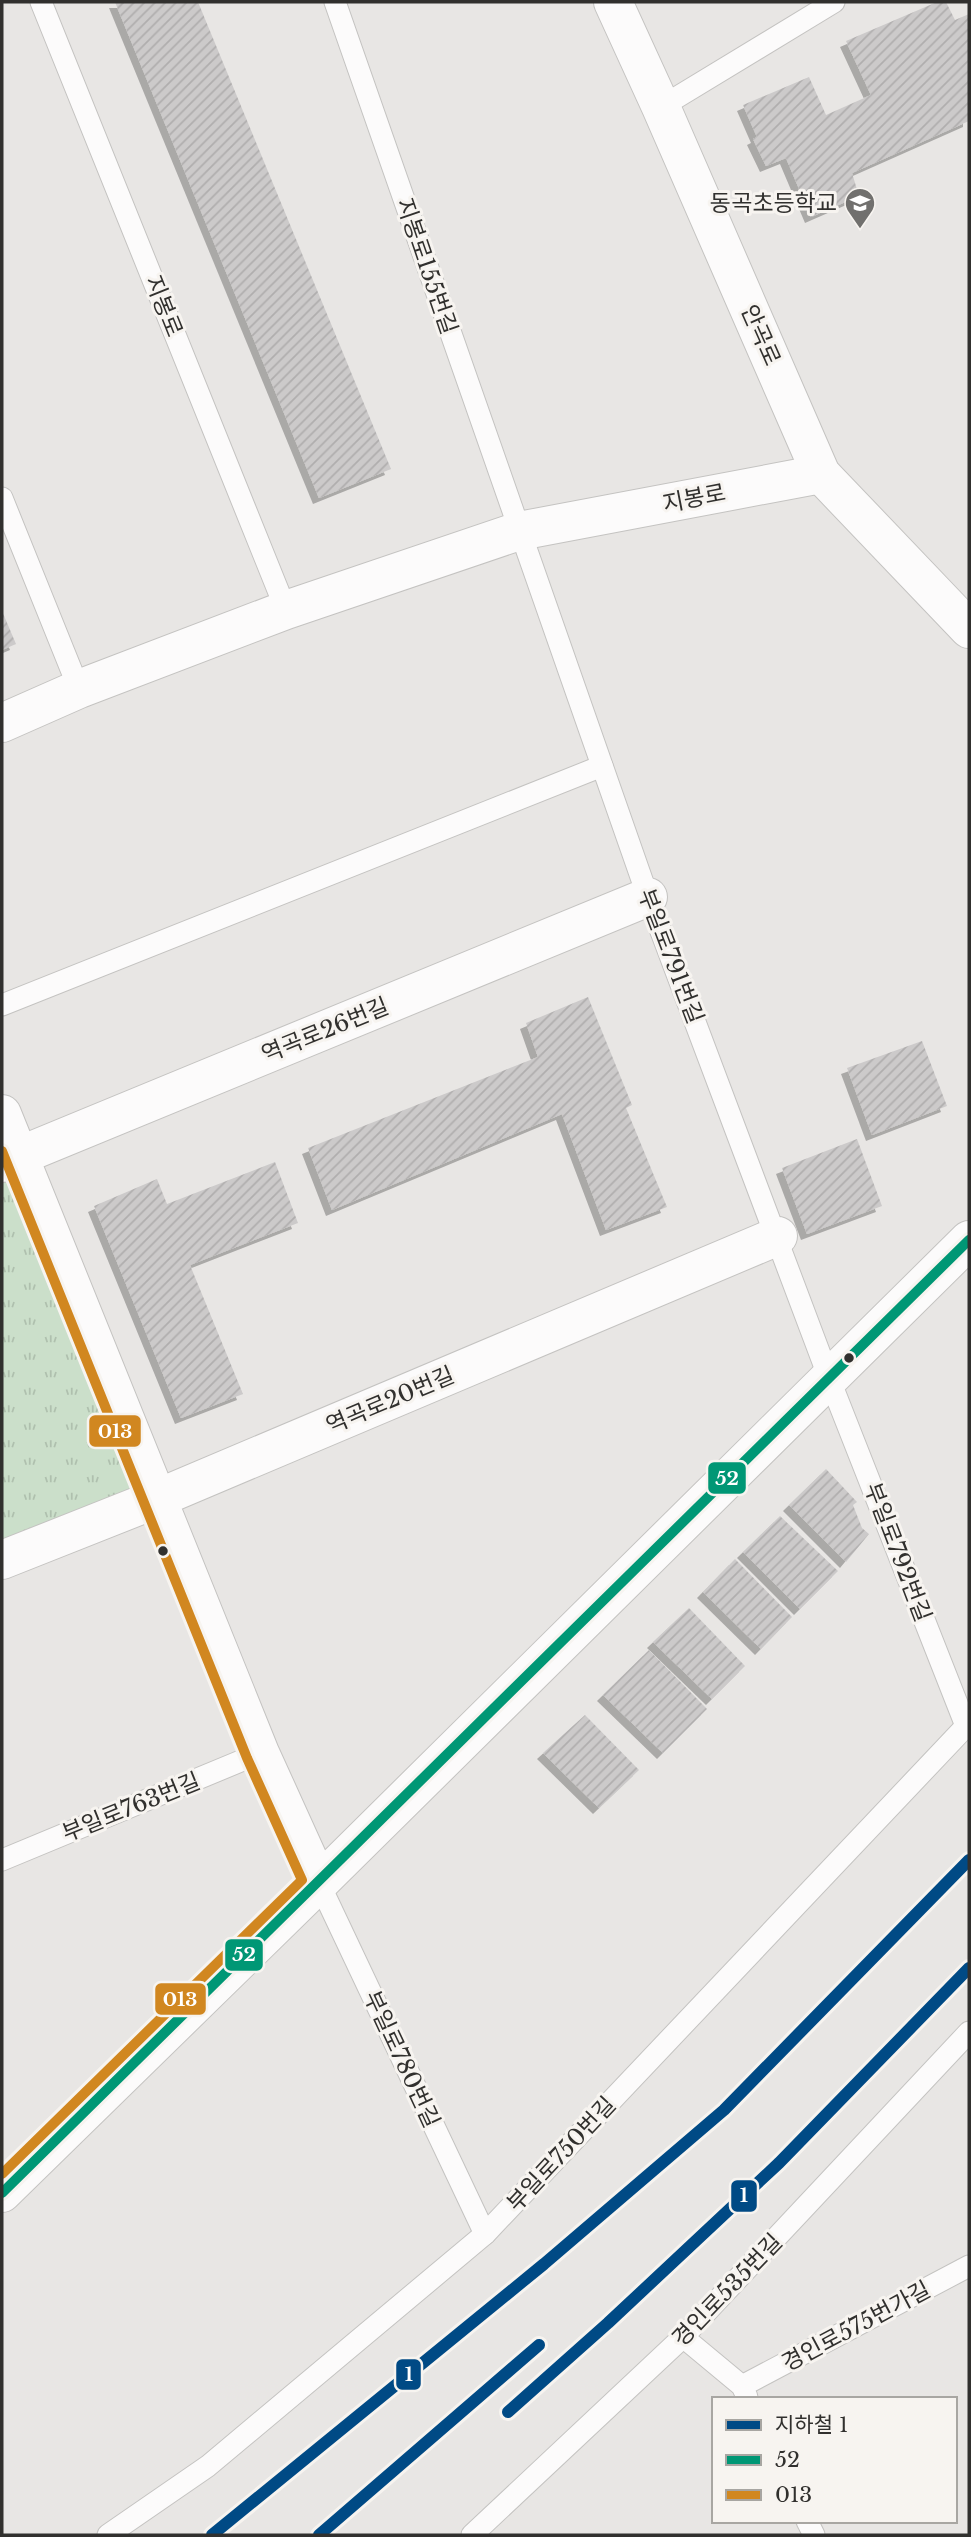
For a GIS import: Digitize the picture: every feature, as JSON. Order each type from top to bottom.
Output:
[{"type":"street","name":"안곡로","points":[[613,2],[821,474],[969,629]]},
{"type":"street","name":"지봉로","points":[[2,723],[79,689],[286,610],[519,531],[821,474]]},
{"type":"street","name":"역곡로26번길","points":[[10,1159],[648,897]]},
{"type":"street","points":[[2,1114],[10,1159],[156,1499],[260,1754],[319,1883]]},
{"type":"street","name":"역곡로20번길","points":[[2,1560],[156,1499],[778,1236]]},
{"type":"street","points":[[2,2193],[969,1240]]},
{"type":"lane","name":"지봉로","points":[[41,2],[286,610]]},
{"type":"lane","name":"지봉로155번길","points":[[335,2],[519,531]]},
{"type":"lane","points":[[661,107],[834,2]]},
{"type":"lane","points":[[2,498],[79,689]]},
{"type":"lane","name":"부일로791번길","points":[[519,531],[648,897],[830,1378]]},
{"type":"lane","points":[[2,1005],[602,765]]},
{"type":"lane","name":"부일로792번길","points":[[830,1378],[968,1725]]},
{"type":"lane","name":"부일로750번길","points":[[108,2535],[208,2466],[485,2234],[968,1725]]},
{"type":"lane","name":"부일로763번길","points":[[2,1860],[260,1754]]},
{"type":"lane","name":"부일로780번길","points":[[319,1883],[485,2234]]},
{"type":"lane","name":"경인로535번길","points":[[472,2535],[683,2337],[969,2032]]},
{"type":"lane","name":"경인로575번가길","points":[[745,2392],[969,2266]]},
{"type":"lane","points":[[683,2337],[745,2392]]},
{"type":"green space","points":[[2,1163],[156,1499],[2,1560]]},
{"type":"building","points":[[115,2],[198,2],[391,469],[319,498]]},
{"type":"building","points":[[937,2],[946,2],[955,20],[969,14],[969,121],[852,173],[859,196],[811,217],[786,158],[766,166],[753,139],[757,137],[743,105],[809,77],[826,115],[871,95],[846,41]]},
{"type":"building","points":[[2,611],[16,644],[2,650]]},
{"type":"building","points":[[588,997],[632,1105],[626,1108],[667,1207],[606,1230],[562,1114],[332,1210],[308,1148],[538,1057],[526,1023]]},
{"type":"building","points":[[922,1041],[947,1106],[872,1135],[847,1068]]},
{"type":"building","points":[[857,1139],[882,1206],[807,1234],[782,1168]]},
{"type":"building","points":[[275,1162],[298,1223],[190,1265],[243,1394],[181,1418],[94,1206],[157,1179],[167,1204]]},
{"type":"building","points":[[826,1469],[857,1502],[853,1505],[862,1528],[869,1534],[846,1562],[789,1505]]},
{"type":"building","points":[[780,1516],[838,1571],[800,1609],[743,1552]]},
{"type":"building","points":[[735,1559],[792,1617],[761,1649],[703,1592]]},
{"type":"building","points":[[689,1608],[745,1666],[712,1699],[653,1642]]},
{"type":"building","points":[[649,1650],[707,1709],[663,1753],[603,1695]]},
{"type":"building","points":[[585,1715],[639,1770],[599,1808],[543,1753]]},
{"type":"metro line","name":"1","points":[[212,2535],[544,2264],[724,2110],[969,1860]]},
{"type":"metro line","name":"1","points":[[508,2412],[608,2323],[779,2163],[969,1968]]},
{"type":"metro line","name":"1","points":[[319,2535],[539,2345]]},
{"type":"transit line","name":"013","points":[[2,1151],[247,1758],[302,1880],[2,2174]]},
{"type":"transit line","name":"52","points":[[2,2193],[969,1240]]},
{"type":"place","name":"동곡초등학교","points":[[860,230]]}]
